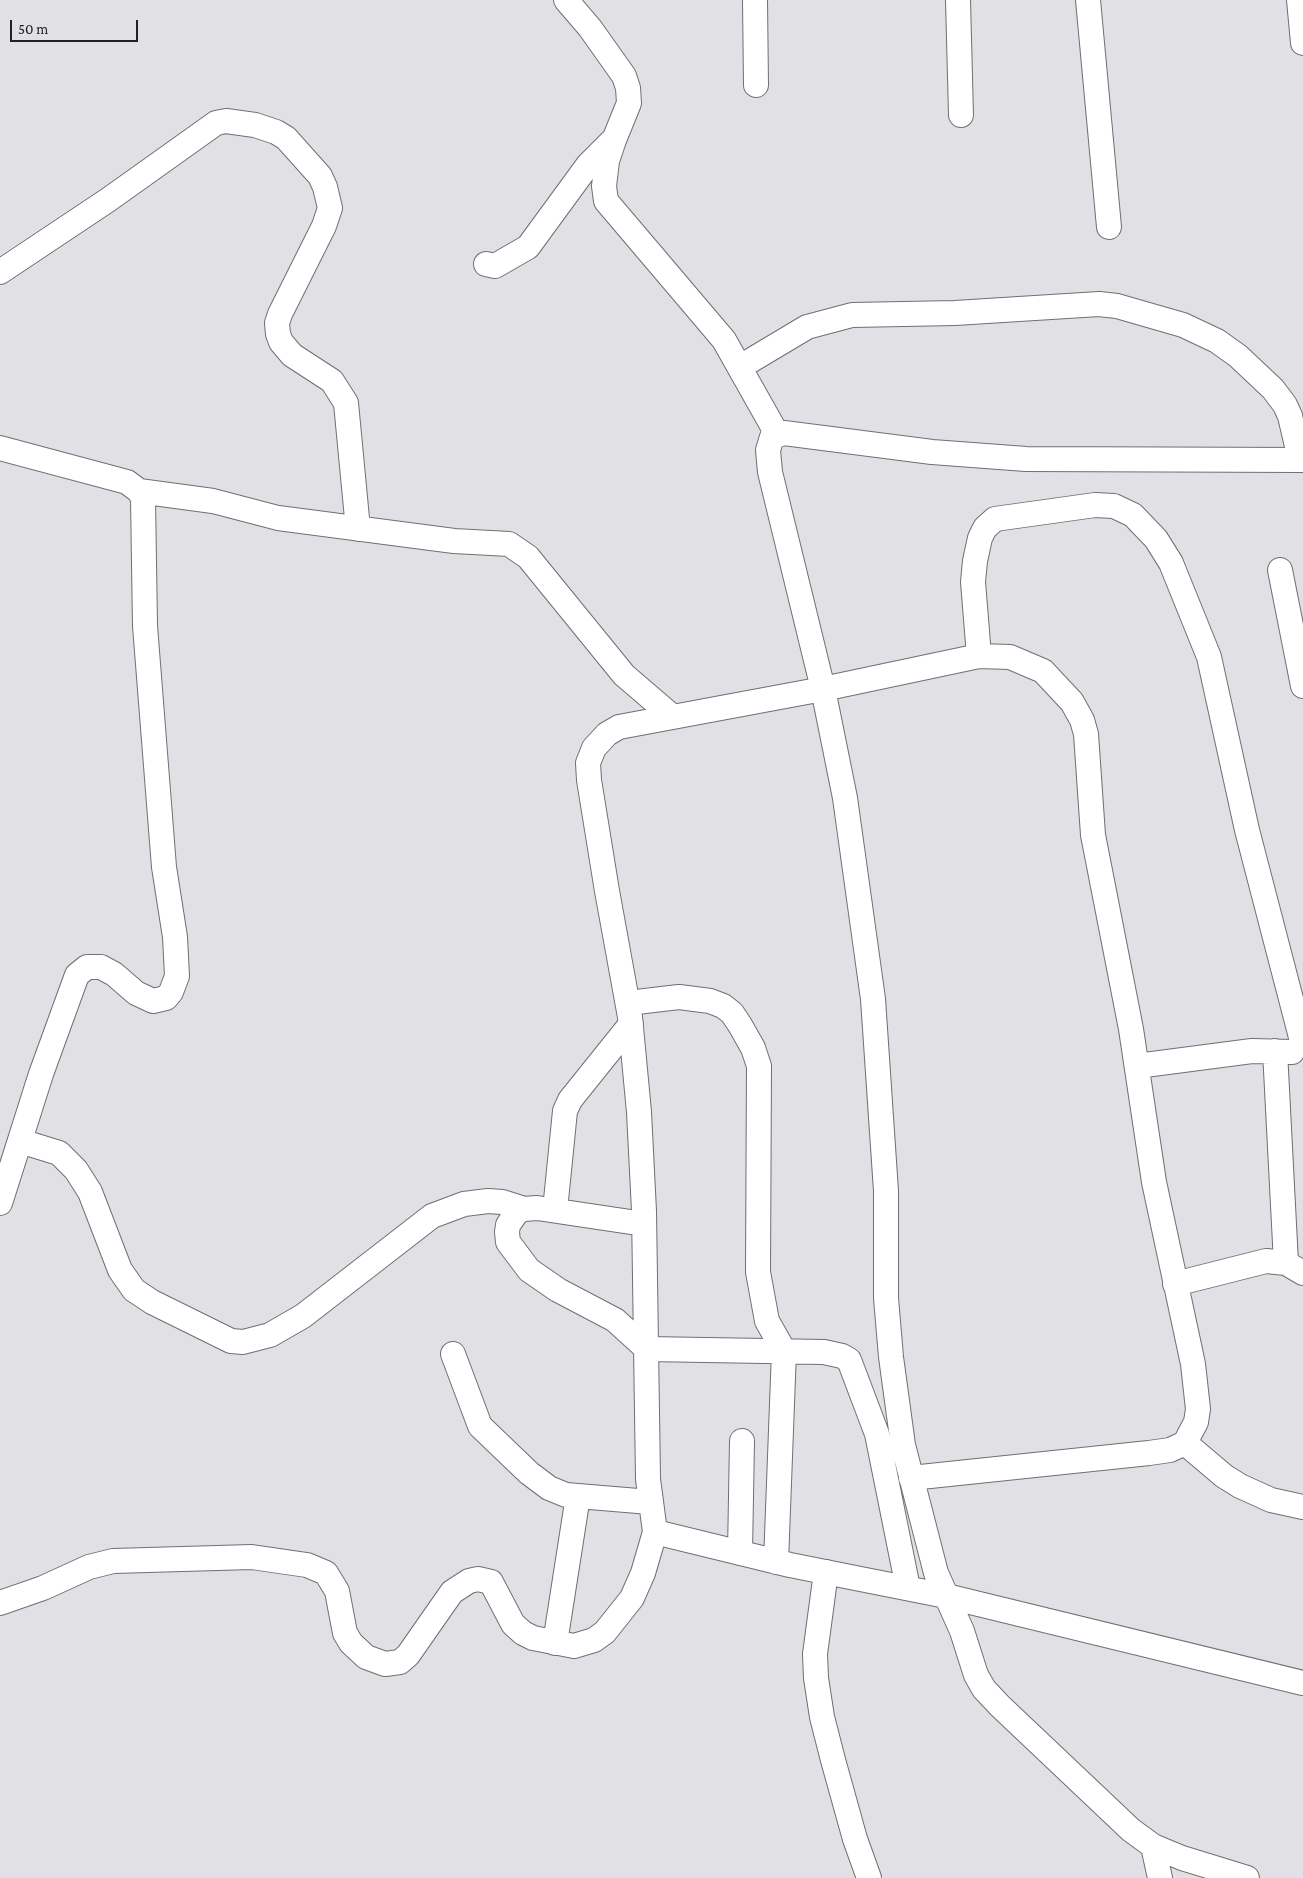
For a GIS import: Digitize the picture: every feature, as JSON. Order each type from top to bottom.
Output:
[{"type":"street","points":[[566,0],[590,28],[624,76],[628,88],[629,103],[607,161],[604,186],[606,202],[717,332],[740,367],[776,434]]},
{"type":"street","points":[[755,0],[756,85]]},
{"type":"street","points":[[958,0],[961,114]]},
{"type":"street","points":[[1088,0],[1109,228]]},
{"type":"street","points":[[1299,0],[1303,43]]},
{"type":"street","points":[[0,272],[108,200],[216,123],[226,121],[255,125],[276,132],[286,138],[320,176],[326,186],[330,208],[324,226],[280,314],[277,324],[278,334],[281,342],[292,355],[332,381],[346,403],[358,529]]},
{"type":"street","points":[[486,264],[495,266],[528,247],[588,165],[614,140]]},
{"type":"street","points":[[740,367],[807,327],[852,315],[955,313],[1099,304],[1117,306],[1183,325],[1217,340],[1238,356],[1273,389],[1290,416],[1302,460],[1026,459],[932,452],[784,432],[776,434],[769,442],[770,472],[823,689],[845,798],[872,1000],[886,1191],[886,1298],[891,1357],[903,1446],[936,1573],[962,1631],[976,1675],[984,1689],[1116,1816],[1153,1846],[1182,1858],[1247,1878]]},
{"type":"street","points":[[0,448],[120,480],[139,492],[198,499],[278,518],[454,541],[500,543],[516,548],[528,557],[618,668],[673,717]]},
{"type":"street","points":[[0,1204],[74,982],[82,970],[95,966],[107,970],[136,993],[153,1001],[166,998],[171,992],[177,976],[175,938],[164,867],[145,626],[144,506],[139,492]]},
{"type":"street","points":[[979,656],[973,582],[975,561],[980,538],[985,528],[995,519],[1095,505],[1114,506],[1133,515],[1156,539],[1164,550],[1185,596],[1209,657],[1247,830],[1303,1045]]},
{"type":"street","points":[[1280,570],[1303,686]]},
{"type":"street","points":[[0,1603],[37,1591],[89,1567],[112,1561],[264,1558],[313,1566],[326,1573],[337,1591],[346,1633],[351,1643],[358,1651],[376,1662],[392,1664],[408,1655],[452,1592],[468,1581],[478,1579],[491,1582],[513,1624],[523,1633],[555,1643],[574,1646],[585,1644],[605,1632],[632,1598],[643,1573],[655,1532],[648,1479],[644,1224],[639,1112],[629,1014],[607,891],[589,780],[588,762],[594,748],[607,734],[619,727],[823,689],[979,656],[1010,657],[1043,671],[1059,686],[1082,720],[1086,734],[1093,834],[1137,1066],[1154,1182],[1193,1364],[1198,1397],[1196,1422],[1185,1443],[1170,1450],[911,1478]]},
{"type":"street","points":[[555,1210],[565,1111],[570,1100],[629,1014],[679,997],[710,1001],[732,1013],[753,1048],[758,1066],[760,1082],[758,1272],[767,1322],[784,1352],[776,1562]]},
{"type":"street","points":[[1175,1284],[1266,1261],[1294,1268],[1275,1051]]},
{"type":"street","points":[[1137,1066],[1252,1052],[1303,1053]]},
{"type":"street","points":[[20,1141],[59,1154],[76,1170],[90,1192],[120,1270],[134,1290],[152,1302],[231,1341],[243,1342],[270,1336],[303,1316],[432,1216],[464,1204],[488,1201],[502,1202],[524,1209],[555,1210],[644,1224]]},
{"type":"street","points":[[524,1209],[511,1218],[507,1232],[508,1242],[520,1260],[541,1280],[615,1320],[647,1348],[834,1354],[849,1360],[877,1434],[908,1588]]},
{"type":"street","points":[[453,1354],[476,1420],[484,1432],[529,1473],[549,1488],[558,1492],[578,1496],[650,1502]]},
{"type":"street","points":[[740,1553],[742,1441]]},
{"type":"street","points":[[1185,1443],[1224,1476],[1240,1486],[1271,1500],[1303,1506]]},
{"type":"street","points":[[555,1643],[578,1496]]},
{"type":"street","points":[[655,1532],[776,1562],[946,1596],[1303,1683]]},
{"type":"street","points":[[826,1572],[815,1654],[816,1678],[822,1717],[833,1760],[855,1839],[869,1878]]},
{"type":"street","points":[[1153,1846],[1160,1878]]}]
